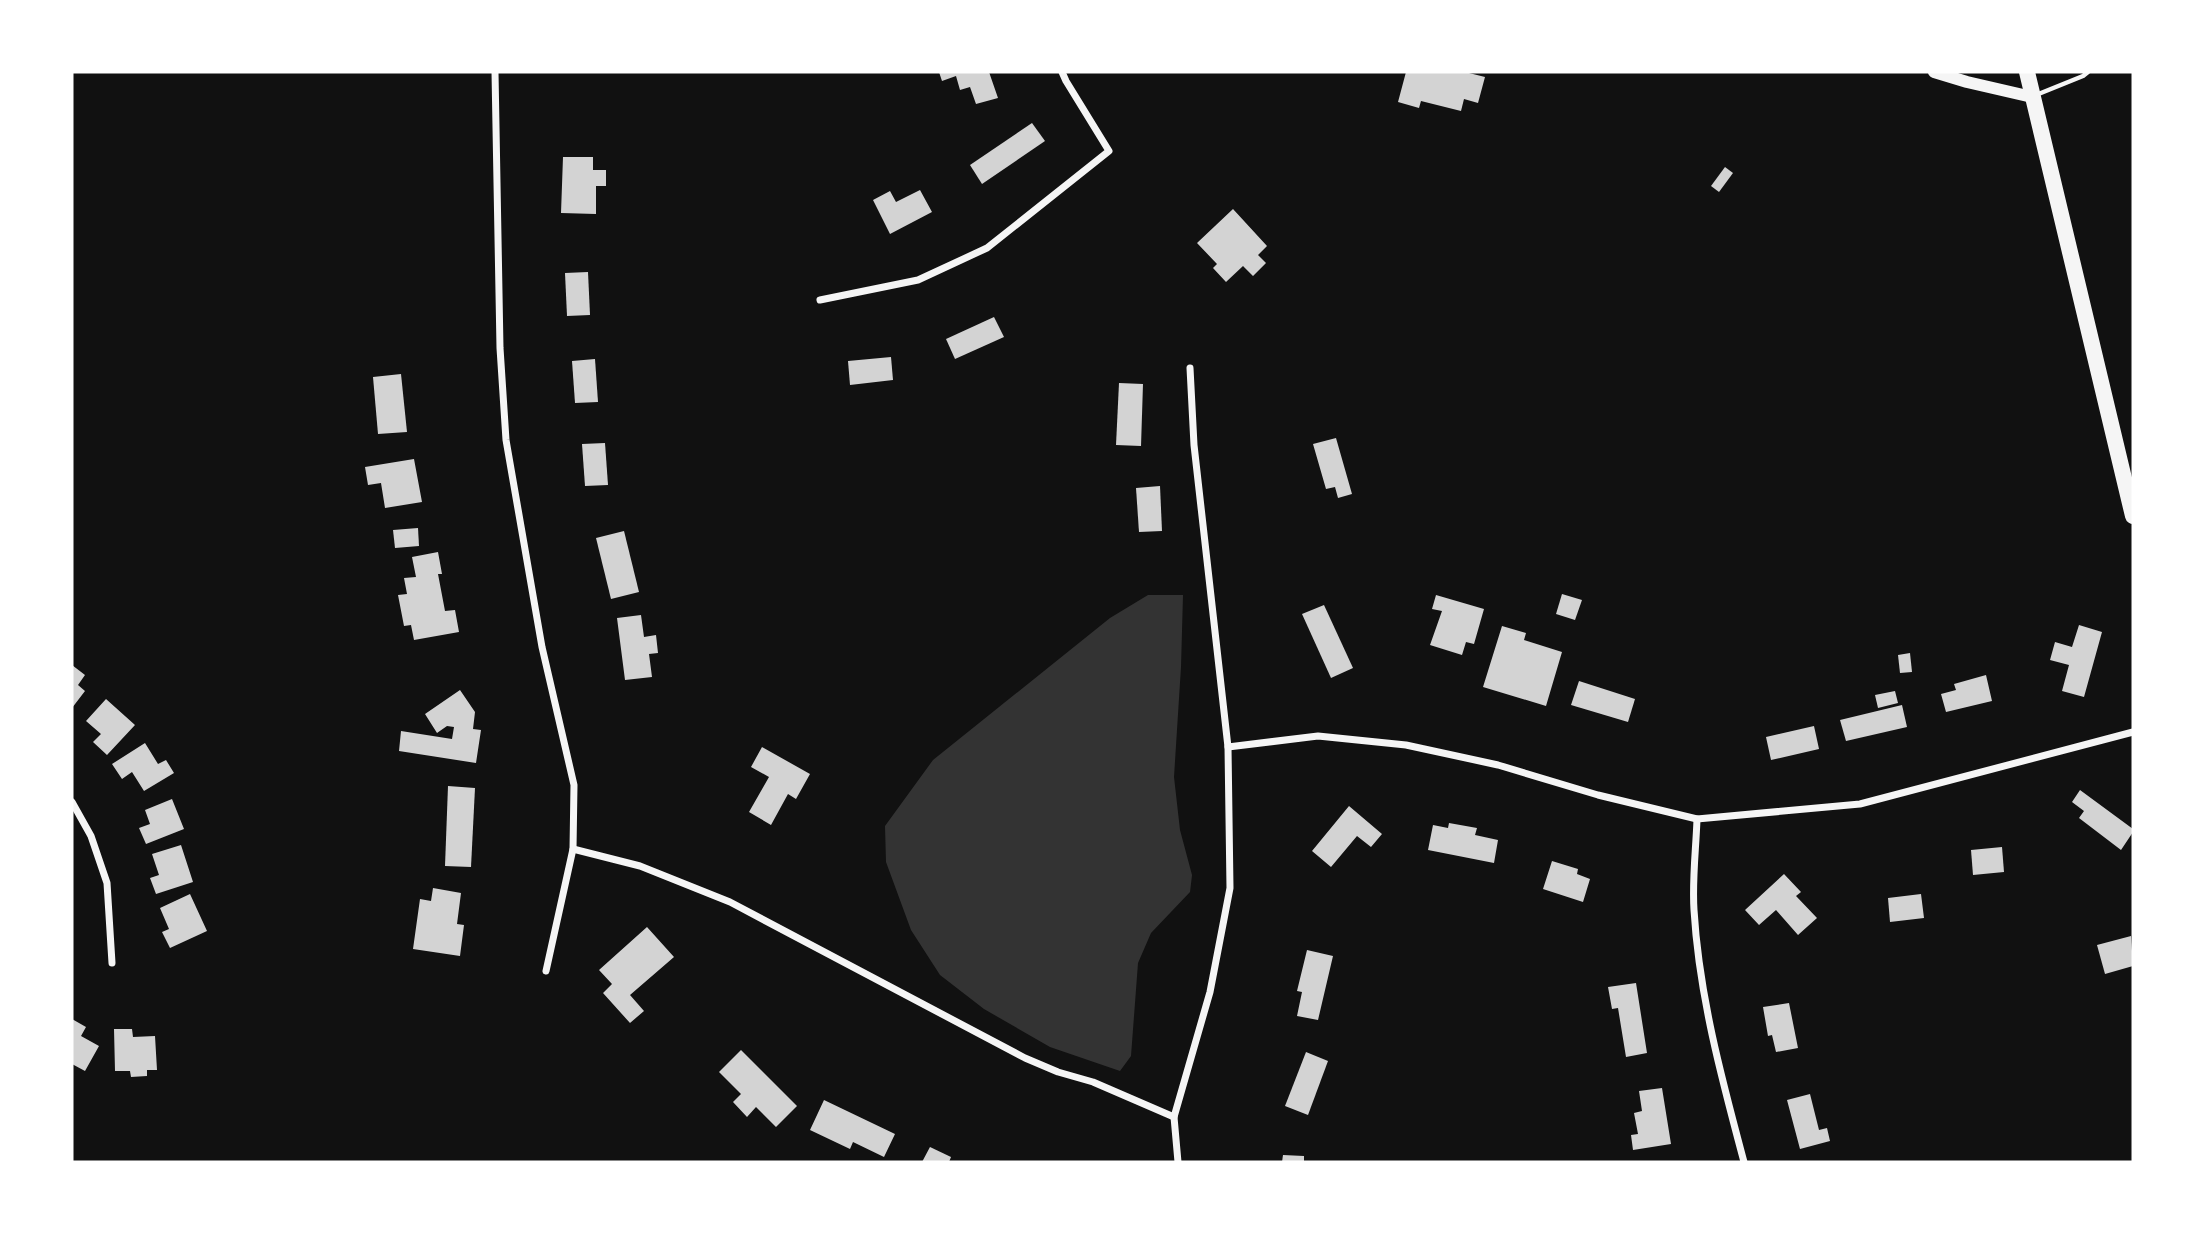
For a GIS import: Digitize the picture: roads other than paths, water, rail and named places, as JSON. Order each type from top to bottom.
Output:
[{"type":"main road","points":[[2027,72],[2128,474],[2133,516]]},
{"type":"street","points":[[495,72],[500,348],[506,440],[542,647],[574,785],[573,849],[546,971]]},
{"type":"street","points":[[820,300],[918,279],[987,248],[1110,151],[1062,72]]},
{"type":"street","points":[[1934,72],[2032,97]]},
{"type":"street","points":[[1178,1162],[1174,1117],[1210,992],[1229,898],[1228,747],[1194,445],[1190,368]]},
{"type":"street","points":[[1228,747],[1318,736],[1406,745],[1498,765],[1598,795],[1697,819],[1860,804],[2133,732]]},
{"type":"street","points":[[72,802],[91,836],[107,883],[113,963]]},
{"type":"street","points":[[1697,819],[1693,907],[1698,957],[1728,1103],[1744,1162]]},
{"type":"street","points":[[573,849],[640,866],[730,902],[1025,1058],[1058,1072],[1093,1082],[1174,1117]]},
{"type":"lane","points":[[2032,97],[2088,72]]}]
